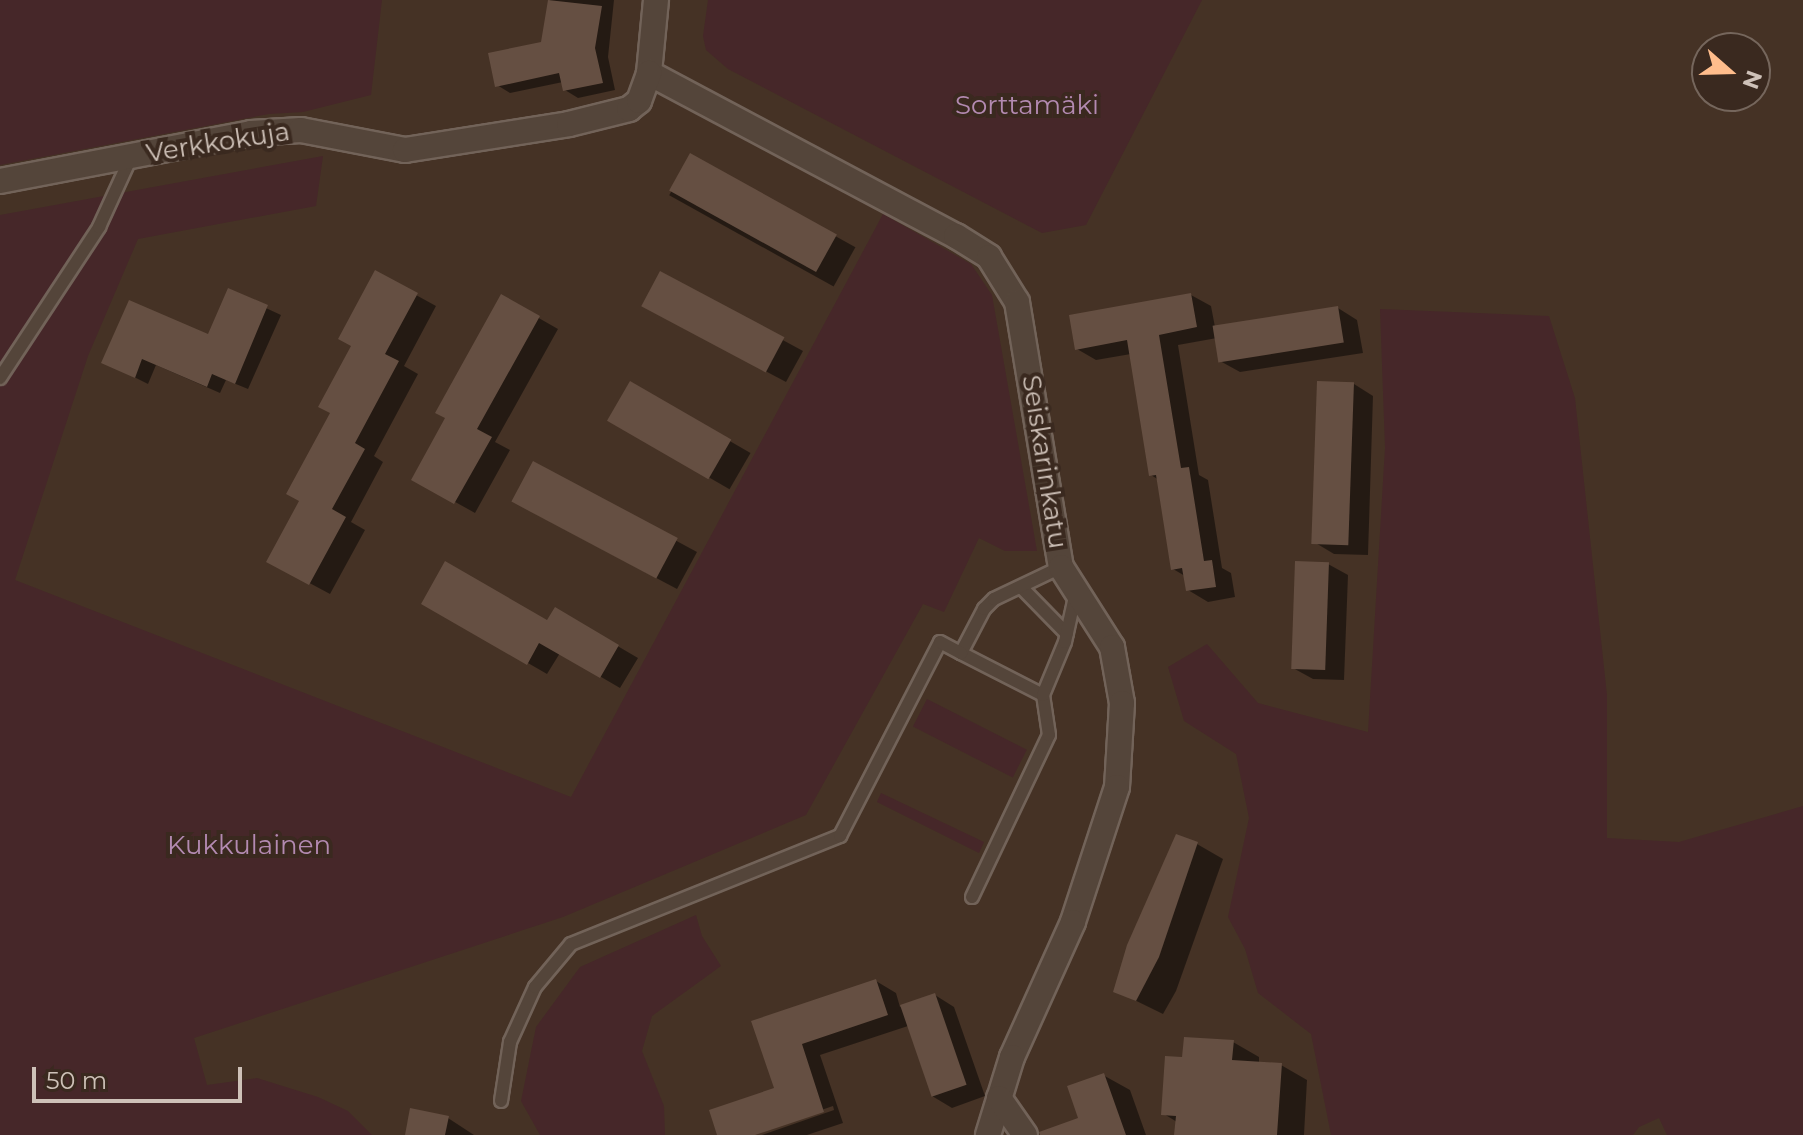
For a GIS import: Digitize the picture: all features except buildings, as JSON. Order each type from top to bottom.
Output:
[{"type":"street","points":[[649,73],[656,0]]},
{"type":"street","name":"Verkkokuja","points":[[0,181],[251,133],[301,130],[405,150],[545,128],[629,109],[639,101],[649,73]]},
{"type":"street","name":"Seiskarinkatu","points":[[649,73],[989,257],[1017,302],[1061,567],[1112,647],[1120,675],[1122,703],[1117,787],[1073,922],[1012,1057],[988,1135]]},
{"type":"street","points":[[999,1098],[1025,1135]]},
{"type":"lane","points":[[0,378],[99,227],[131,157]]},
{"type":"lane","points":[[961,653],[984,609],[994,599],[1061,567]]},
{"type":"lane","points":[[1022,588],[1067,634]]},
{"type":"lane","points":[[972,897],[1049,735],[1043,695],[1067,634],[1077,591]]},
{"type":"lane","points":[[501,1101],[510,1042],[516,1028],[535,987],[571,944],[840,836],[940,642],[1043,695]]},
{"type":"green space","points":[[0,0],[382,0],[371,95],[303,112],[269,114],[0,165]]},
{"type":"green space","name":"Sorttamäki","points":[[708,0],[1202,0],[1086,225],[1042,233],[728,69],[706,50],[703,36]]},
{"type":"green space","name":"Kukkulainen","points":[[323,156],[316,206],[138,239],[88,356],[15,580],[571,797],[883,214],[971,264],[992,295],[1037,551],[1005,551],[979,538],[944,612],[923,604],[806,815],[563,917],[194,1038],[207,1085],[257,1078],[318,1097],[348,1111],[372,1135],[0,1135],[0,215]]},
{"type":"green space","points":[[1380,309],[1549,316],[1575,398],[1607,695],[1607,838],[1679,842],[1803,806],[1803,1135],[1667,1135],[1659,1118],[1639,1127],[1633,1135],[1331,1135],[1311,1034],[1258,993],[1245,949],[1228,917],[1249,818],[1236,754],[1184,721],[1168,667],[1207,644],[1258,703],[1368,732],[1385,448]]},
{"type":"green space","points":[[927,699],[1027,750],[1013,777],[913,727]]},
{"type":"green space","points":[[881,793],[984,842],[979,853],[877,802]]},
{"type":"green space","points":[[696,915],[702,936],[721,966],[652,1016],[642,1051],[664,1106],[665,1135],[540,1135],[521,1101],[536,1027],[580,967]]}]
